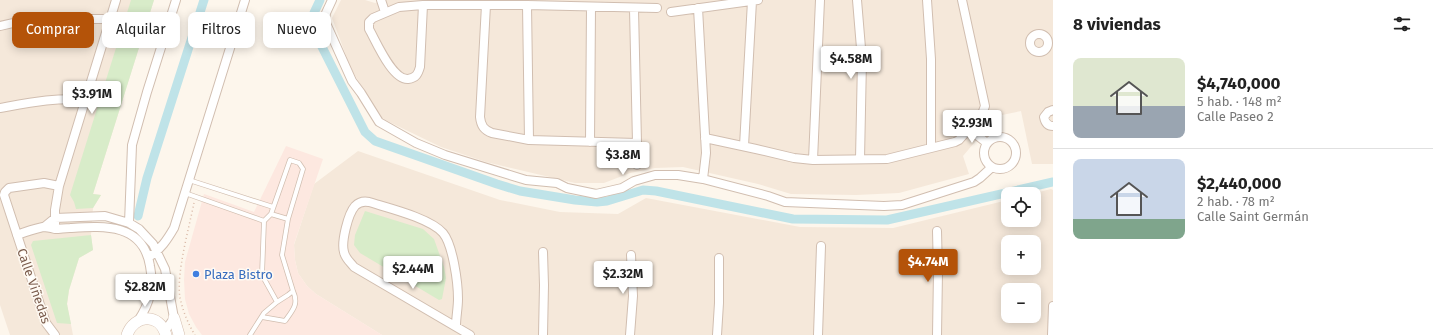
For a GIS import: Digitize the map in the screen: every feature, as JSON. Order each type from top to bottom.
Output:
[{"type":"main road","points":[[174,318],[178,335]]},
{"type":"main road","points":[[126,333],[138,321],[151,319],[162,326],[165,333]]},
{"type":"street","points":[[112,12],[116,0]]},
{"type":"street","points":[[129,223],[132,145],[176,0]]},
{"type":"street","points":[[149,257],[158,251],[166,242],[174,228],[245,0]]},
{"type":"street","points":[[332,0],[326,12],[325,21],[352,81],[379,122],[416,143],[445,155],[526,180],[557,183],[566,188],[596,194],[622,188],[634,181],[655,175],[678,175],[703,179],[785,202],[884,206],[902,205],[974,182],[992,167]]},
{"type":"street","points":[[381,0],[385,12]]},
{"type":"street","points":[[671,12],[755,0],[744,146]]},
{"type":"street","points":[[813,160],[820,0]]},
{"type":"street","points":[[857,0],[862,60],[860,159]]},
{"type":"street","points":[[927,0],[931,59],[932,148]]},
{"type":"street","points":[[705,138],[794,158],[813,160],[887,158],[932,148],[959,140],[978,120],[985,106],[962,0]]},
{"type":"street","points":[[423,5],[420,67],[418,74],[413,78],[405,79],[398,76],[392,70],[369,29],[369,22],[398,3],[423,5],[527,5],[634,9],[657,8]]},
{"type":"street","points":[[486,5],[480,123],[487,131],[529,140],[637,143]]},
{"type":"street","points":[[527,5],[529,140]]},
{"type":"street","points":[[590,142],[591,7]]},
{"type":"street","points":[[698,8],[706,153],[703,179]]},
{"type":"street","points":[[634,9],[637,165]]},
{"type":"street","points":[[0,26],[50,18],[102,19]]},
{"type":"street","points":[[55,229],[56,203],[59,186],[102,46]]},
{"type":"street","points":[[0,108],[40,101],[75,99],[86,100]]},
{"type":"street","points":[[1053,110],[1048,112],[1044,117],[1046,123],[1053,126]]},
{"type":"street","points":[[978,120],[992,133],[994,137]]},
{"type":"street","points":[[969,129],[987,143]]},
{"type":"street","points":[[1003,136],[1011,140],[1014,144],[1017,153],[1014,162],[1006,168],[1001,169],[992,167],[984,156],[987,143],[994,137],[1003,136]]},
{"type":"street","name":"Calle Viñedas","points":[[55,335],[46,323],[4,198],[5,192],[9,188],[44,183],[59,186]]},
{"type":"street","points":[[456,326],[458,300],[457,283],[451,250],[443,233],[435,226],[424,220],[369,202],[361,202],[353,209],[344,235],[343,248],[346,258],[354,267],[470,335]]},
{"type":"street","points":[[102,226],[105,216]]},
{"type":"street","points":[[55,218],[105,216],[129,223],[148,237],[158,251],[168,278],[174,318],[165,333]]},
{"type":"street","name":"Calle Viñedas","points":[[17,235],[44,227],[55,218]]},
{"type":"street","name":"Calle Viñedas","points":[[44,227],[55,229],[102,226],[134,236],[142,244],[149,257],[152,284],[150,297],[138,321]]},
{"type":"street","points":[[937,231],[937,335]]},
{"type":"street","points":[[818,335],[821,246]]},
{"type":"street","points":[[543,252],[543,335]]},
{"type":"street","points":[[630,335],[633,296],[631,255]]},
{"type":"street","points":[[717,335],[719,258]]},
{"type":"street","points":[[1052,335],[1053,306]]},
{"type":"lane","points":[[262,317],[285,321],[295,306],[296,301],[294,290],[282,255],[288,219],[303,169],[299,163],[290,160],[271,214],[264,220],[262,275],[277,302]]},
{"type":"lane","points":[[189,180],[273,207]]},
{"type":"lane","points":[[185,193],[264,220]]},
{"type":"lane","points":[[271,214],[288,219]]},
{"type":"lane","points":[[250,335],[262,317],[277,302],[288,296],[294,290]]},
{"type":"path","points":[[195,197],[183,256],[180,296],[185,314],[195,335]]},
{"type":"shaded area","points":[[0,0],[154,0],[150,12],[102,12],[102,48],[139,48],[93,194],[101,195],[93,208],[91,235],[93,250],[79,258],[69,290],[67,304],[73,335],[10,335],[0,305]]},
{"type":"shaded area","points":[[341,0],[365,0],[375,3],[384,0],[1053,0],[1053,164],[1032,164],[1021,111],[997,116],[963,156],[969,174],[899,193],[856,195],[791,194],[758,184],[683,167],[655,168],[630,173],[604,183],[575,183],[486,162],[441,147],[381,118],[351,69],[332,18]]},
{"type":"shaded area","points":[[286,146],[323,159],[294,244],[298,273],[307,286],[316,294],[382,335],[202,335],[189,314],[185,299],[185,262],[204,194],[254,212]]},
{"type":"shaded area","points":[[358,151],[500,200],[560,212],[618,214],[646,198],[800,227],[893,228],[1001,202],[1001,227],[1041,227],[1041,192],[1051,189],[1053,190],[1053,335],[382,335],[316,294],[307,286],[298,273],[294,245],[314,184]]},
{"type":"green space","points":[[131,0],[154,0],[150,12],[127,12]]},
{"type":"green space","points":[[116,48],[139,48],[93,194],[101,195],[93,208],[76,209],[70,195]]},
{"type":"green space","points":[[365,211],[423,229],[434,239],[444,267],[446,278],[442,299],[439,300],[360,253],[354,245],[355,235]]},
{"type":"green space","points":[[91,235],[93,250],[79,258],[69,290],[67,304],[71,324],[57,323],[31,245],[33,241]]},
{"type":"waterway","points":[[138,216],[147,178],[204,0]]},
{"type":"waterway","points":[[320,0],[314,13],[316,35],[365,132],[375,141],[520,191],[597,202],[607,201],[643,190],[656,191],[793,219],[887,220],[1053,182]]},
{"type":"place","name":"Plaza Bistro","points":[[196,274]]}]
